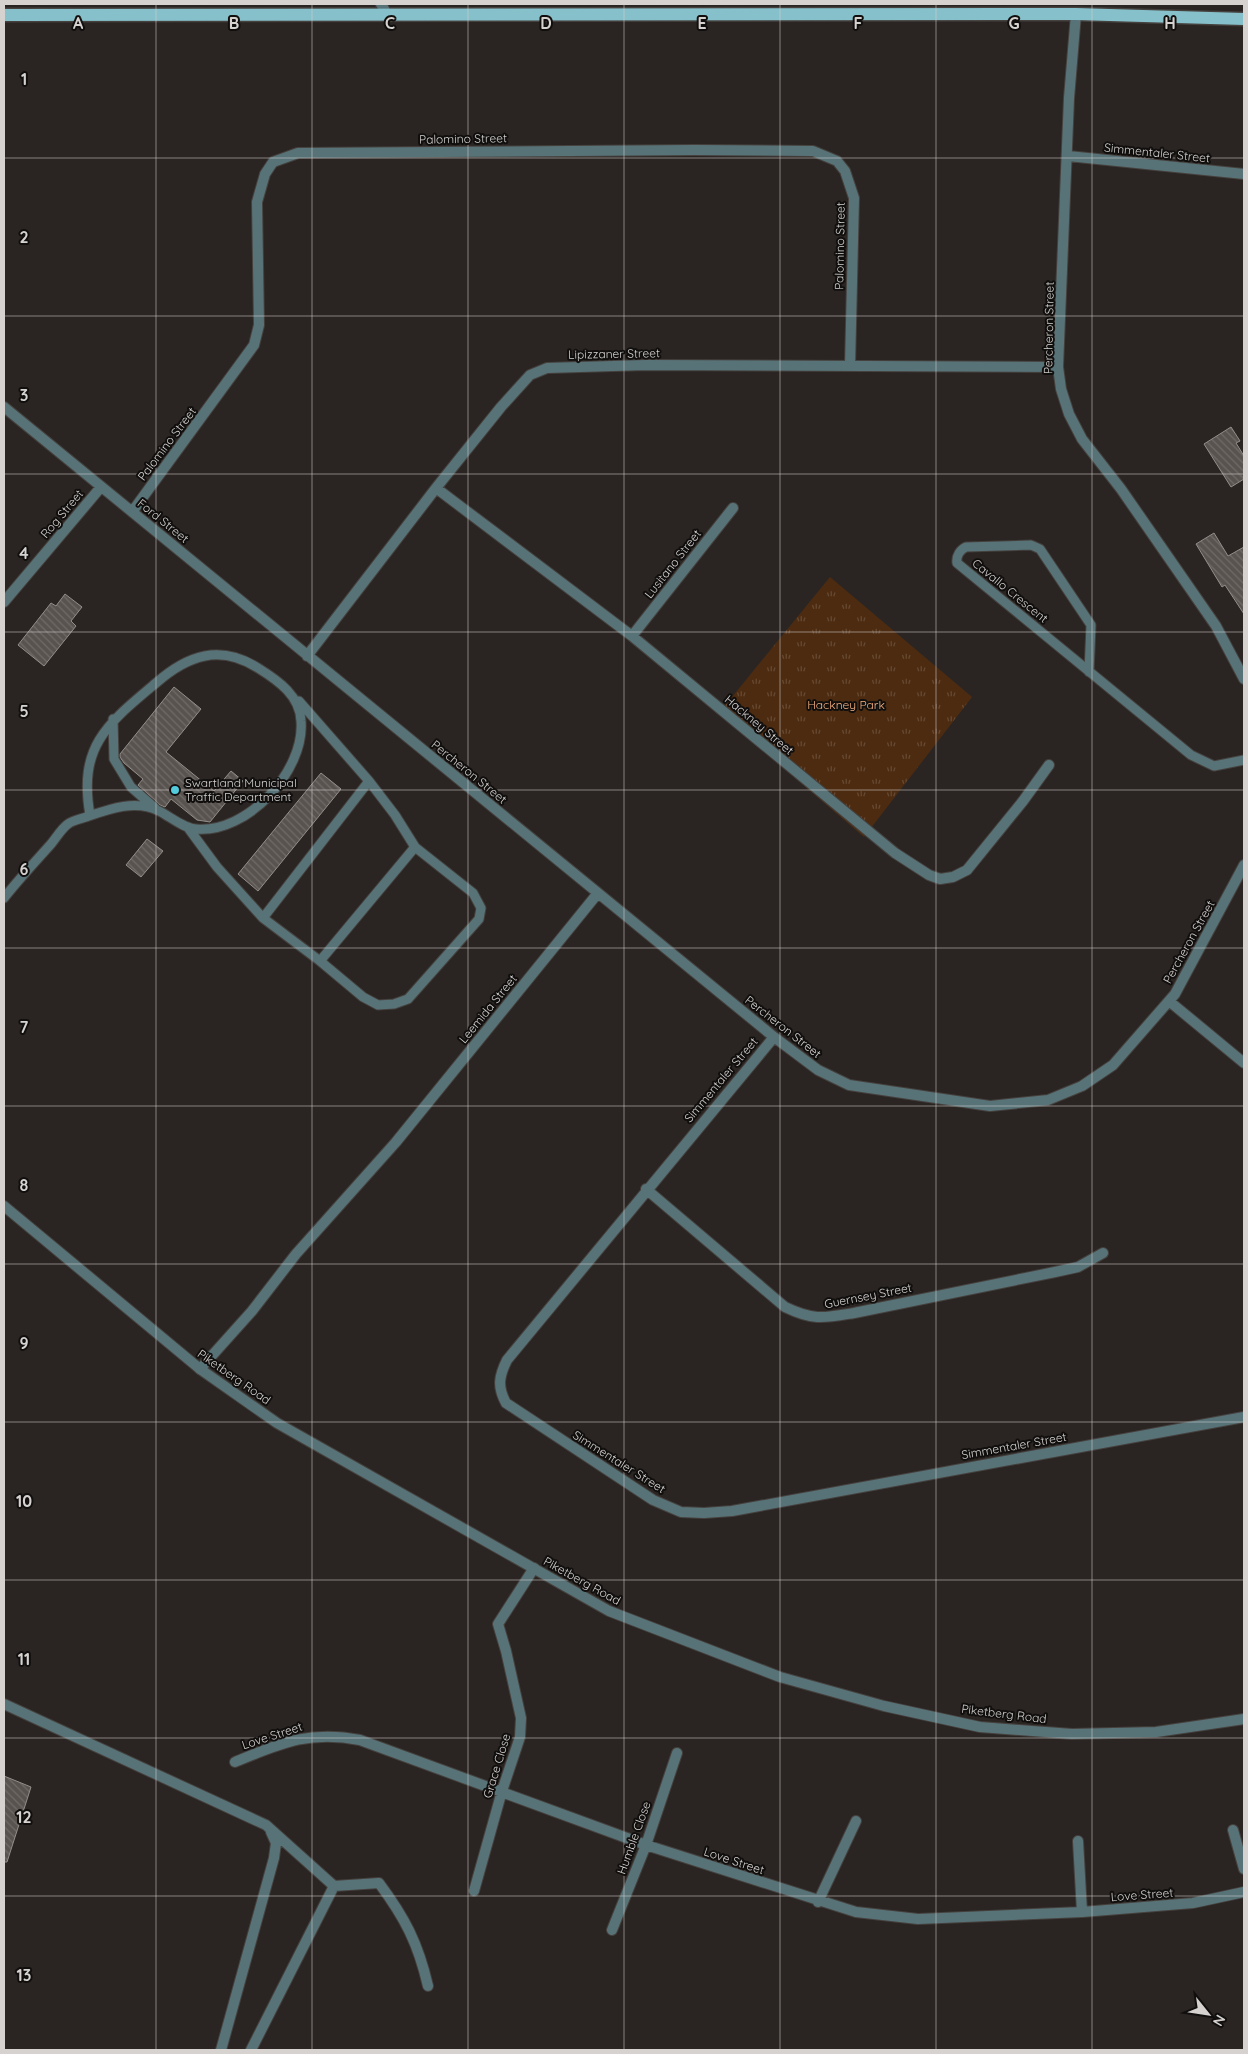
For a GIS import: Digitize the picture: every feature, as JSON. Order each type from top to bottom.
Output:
[{"type":"main road","points":[[4,14],[384,9],[729,9],[1076,14],[1244,19]]},
{"type":"street","name":"Percheron Street","points":[[1076,14],[1069,98],[1058,367],[1061,390],[1069,414],[1082,439],[1121,489],[1216,626],[1244,679]]},
{"type":"street","name":"Palomino Street","points":[[132,512],[254,344],[259,325],[257,202],[265,174],[273,162],[298,154],[694,150],[812,152],[837,161],[846,171],[854,198],[850,366]]},
{"type":"street","name":"Simmentaler Street","points":[[1068,156],[1244,174]]},
{"type":"street","name":"Lipizzaner Street","points":[[306,656],[500,407],[530,375],[547,368],[646,366],[1058,367]]},
{"type":"street","name":"Ford Street","points":[[4,407],[306,656]]},
{"type":"street","name":"Rog Street","points":[[4,602],[101,487]]},
{"type":"street","name":"Hackney Street","points":[[436,488],[632,636],[895,853],[940,879],[953,877],[967,870],[1023,801],[1049,765]]},
{"type":"street","name":"Lusitano Street","points":[[632,636],[733,508]]},
{"type":"street","name":"Percheron Street","points":[[306,656],[774,1037],[818,1070],[849,1085],[990,1106],[1048,1100],[1082,1086],[1113,1065],[1175,994],[1244,865]]},
{"type":"street","name":"Leemida Street","points":[[200,1369],[252,1311],[296,1254],[396,1142],[598,893]]},
{"type":"street","points":[[1169,1000],[1244,1063]]},
{"type":"street","name":"Simmentaler Street","points":[[774,1037],[646,1189],[507,1360],[499,1381],[500,1393],[506,1403],[535,1424],[653,1500],[681,1512],[704,1513],[732,1511],[1244,1417]]},
{"type":"street","name":"Guernsey Street","points":[[646,1189],[786,1307],[804,1316],[822,1318],[854,1313],[1055,1272],[1078,1267],[1103,1253]]},
{"type":"street","name":"Piketberg Road","points":[[4,1206],[200,1369],[277,1423],[413,1502],[609,1611],[780,1677],[884,1706],[980,1727],[1072,1734],[1156,1732],[1244,1719]]},
{"type":"street","name":"Grace Close","points":[[474,1891],[502,1791],[520,1737],[521,1718],[498,1624],[534,1568]]},
{"type":"street","points":[[4,1704],[266,1825],[334,1886],[379,1883],[402,1915],[421,1959],[428,1986]]},
{"type":"street","name":"Love Street","points":[[235,1762],[301,1738],[335,1735],[360,1740],[646,1845],[818,1902],[856,1912],[918,1919],[1082,1912],[1193,1904],[1244,1892]]},
{"type":"street","name":"Humble Close","points":[[612,1930],[646,1845],[677,1752]]},
{"type":"street","points":[[818,1902],[856,1821]]},
{"type":"street","points":[[220,2050],[274,1858],[276,1843],[266,1825]]},
{"type":"street","points":[[1232,1830],[1244,1869]]},
{"type":"street","points":[[1078,1841],[1082,1912]]},
{"type":"street","points":[[255,2049],[334,1886]]},
{"type":"lane","name":"Cavallo Crescent","points":[[1089,672],[1091,625],[1040,549],[1031,545],[966,547],[962,549],[956,559],[957,563],[1089,672],[1191,755],[1214,766],[1244,760]]},
{"type":"lane","points":[[90,815],[86,790],[90,767],[95,747],[113,719],[171,670],[190,660],[212,655],[234,656],[259,669],[294,696],[342,748],[369,781],[395,815],[415,847],[472,892],[481,908],[479,919],[408,999],[394,1004],[378,1005],[363,997],[320,960],[263,918],[218,867],[189,828],[157,810],[131,787],[114,760],[113,719]]},
{"type":"lane","points":[[189,828],[211,829],[235,822],[254,810],[284,779],[298,749],[302,728],[301,712],[294,696]]},
{"type":"lane","points":[[263,918],[369,781]]},
{"type":"lane","points":[[4,898],[68,824],[90,815],[128,806],[157,810]]},
{"type":"lane","points":[[320,960],[415,847]]},
{"type":"green space","name":"Hackney Park","points":[[830,577],[972,697],[864,837],[719,713]]},
{"type":"building","points":[[1231,427],[1240,441],[1236,443],[1244,456],[1244,479],[1231,487],[1204,444]]},
{"type":"building","points":[[1214,533],[1228,556],[1244,547],[1244,614],[1225,585],[1222,587],[1196,544]]},
{"type":"building","points":[[65,594],[82,607],[71,621],[76,626],[44,666],[18,645],[51,603],[56,606]]},
{"type":"building","points":[[174,687],[201,709],[166,752],[214,791],[231,771],[243,781],[210,822],[197,820],[171,799],[165,807],[160,805],[138,785],[143,779],[124,763],[120,757],[120,754]]},
{"type":"building","points":[[321,773],[341,789],[258,891],[238,874]]},
{"type":"building","points":[[147,839],[163,851],[141,877],[126,865]]},
{"type":"building","points":[[4,1776],[31,1787],[7,1862],[4,1862]]},
{"type":"place","name":"Swartland Municipal Traffic Department","points":[[175,790]]}]
